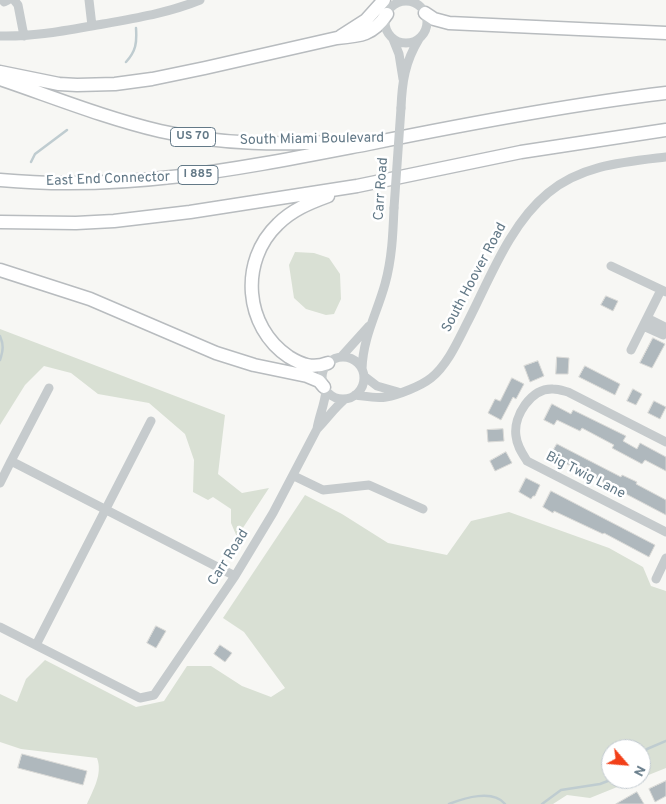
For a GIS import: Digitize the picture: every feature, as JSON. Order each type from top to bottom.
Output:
[{"type":"highway","points":[[0,72],[59,84],[77,85],[114,84],[178,74],[337,38],[391,5]]},
{"type":"highway","points":[[421,7],[434,19],[449,23],[666,33]]},
{"type":"highway","name":"South Miami Boulevard","points":[[0,79],[88,110],[160,131],[200,138],[233,142],[283,144],[394,139]]},
{"type":"highway","name":"I 885","points":[[394,139],[552,110],[666,93]]},
{"type":"highway","points":[[0,222],[76,223],[143,218],[357,186],[521,152],[666,130]]},
{"type":"highway","name":"East End Connector","points":[[0,180],[84,183],[130,182],[185,177],[240,169],[394,139]]},
{"type":"highway","points":[[328,363],[318,366],[305,365],[290,357],[273,344],[256,315],[251,293],[252,272],[263,242],[285,217],[313,201],[357,186]]},
{"type":"highway","points":[[0,270],[90,299],[223,356],[254,365],[311,377],[319,381],[325,389]]},
{"type":"street","points":[[14,0],[18,4],[24,36]]},
{"type":"street","points":[[89,0],[92,26]]},
{"type":"street","points":[[0,36],[52,34],[161,13],[200,0]]},
{"type":"street","points":[[408,1],[421,7],[427,20],[427,28],[424,34],[412,43],[398,42],[388,32],[386,24],[391,5],[408,1]]},
{"type":"street","name":"Carr Road","points":[[392,37],[399,54],[403,80]]},
{"type":"street","name":"Carr Road","points":[[363,372],[363,353],[369,326],[379,304],[389,270],[403,80],[410,55],[419,39]]},
{"type":"street","name":"South Hoover Road","points":[[355,395],[385,398],[422,384],[441,368],[513,234],[548,192],[567,180],[601,166],[666,157]]},
{"type":"street","points":[[611,266],[664,291],[631,350]]},
{"type":"street","name":"Carr Road","points":[[341,357],[369,326]]},
{"type":"street","points":[[363,372],[362,386],[355,395],[345,399],[334,397],[325,389],[322,376],[328,363],[341,357],[348,357],[355,360],[363,372],[377,386],[398,392]]},
{"type":"street","points":[[0,483],[49,388]]},
{"type":"street","name":"Carr Road","points":[[36,645],[140,698],[154,695],[235,576],[294,476],[317,429],[324,403],[325,389]]},
{"type":"street","name":"Big Twig Lane","points":[[666,442],[568,392],[552,389],[540,391],[526,403],[518,416],[515,434],[518,446],[527,461],[666,532]]},
{"type":"street","name":"Carr Road","points":[[317,429],[335,407],[345,399]]},
{"type":"street","points":[[0,627],[36,645],[151,421]]},
{"type":"street","points":[[11,461],[235,576]]},
{"type":"street","points":[[294,476],[323,490],[369,485],[422,509]]},
{"type":"street","points":[[656,579],[666,558]]},
{"type":"shaded area","points":[[295,252],[314,253],[329,258],[340,274],[341,299],[334,314],[326,315],[306,309],[294,298],[289,265]]},
{"type":"shaded area","points":[[0,329],[225,415],[218,474],[242,493],[269,488],[237,537],[231,523],[231,509],[213,497],[208,500],[193,492],[194,460],[185,434],[149,403],[98,394],[71,373],[44,366],[25,385],[0,425]]},
{"type":"shaded area","points":[[305,495],[342,514],[388,543],[447,555],[471,521],[509,512],[609,548],[643,567],[651,586],[666,591],[666,768],[651,774],[651,739],[601,739],[601,789],[612,789],[590,798],[567,795],[553,804],[87,804],[98,776],[99,764],[97,758],[21,749],[0,742],[0,694],[17,702],[26,679],[45,660],[136,707],[164,701],[187,666],[211,666],[242,686],[271,697],[285,688],[244,632],[223,618]]},
{"type":"building","points":[[606,296],[618,301],[613,311],[601,305]]},
{"type":"building","points":[[653,338],[665,344],[652,368],[640,363]]},
{"type":"building","points":[[557,357],[569,358],[568,374],[556,374]]},
{"type":"building","points":[[538,361],[544,376],[530,382],[524,366]]},
{"type":"building","points":[[585,366],[620,384],[615,395],[579,377]]},
{"type":"building","points":[[512,378],[524,384],[516,399],[513,397],[501,420],[488,413],[495,399],[500,401]]},
{"type":"building","points":[[633,389],[642,394],[636,405],[627,401]]},
{"type":"building","points":[[654,401],[666,407],[660,419],[648,413]]},
{"type":"building","points":[[552,404],[571,414],[573,410],[626,436],[623,441],[637,449],[640,443],[666,457],[666,471],[645,460],[642,464],[612,448],[614,445],[582,428],[580,431],[557,420],[554,425],[544,420]]},
{"type":"building","points":[[503,429],[504,441],[488,442],[487,430]]},
{"type":"building","points":[[557,444],[621,477],[622,475],[637,482],[636,484],[666,500],[666,515],[588,474],[587,477],[572,469],[573,467],[550,456]]},
{"type":"building","points":[[506,452],[512,463],[495,471],[490,461]]},
{"type":"building","points":[[526,478],[540,485],[535,496],[531,499],[519,492]]},
{"type":"building","points":[[551,491],[655,545],[649,557],[604,533],[554,511],[553,513],[543,507]]},
{"type":"building","points":[[156,626],[166,631],[156,648],[147,643]]},
{"type":"building","points":[[220,645],[232,653],[225,662],[214,654]]},
{"type":"building","points":[[22,754],[87,771],[83,785],[18,768]]},
{"type":"building","points":[[666,781],[666,796],[655,802],[649,789]]},
{"type":"building","points":[[637,792],[644,804],[616,804]]},
{"type":"waterway","points":[[126,62],[135,46],[136,28]]},
{"type":"waterway","points":[[31,162],[35,154],[67,130]]},
{"type":"waterway","points":[[0,336],[3,348],[0,360]]},
{"type":"waterway","points":[[651,747],[666,741]]},
{"type":"waterway","points":[[542,804],[561,790],[601,784]]},
{"type":"waterway","points":[[449,804],[478,796],[500,799],[505,804]]}]
